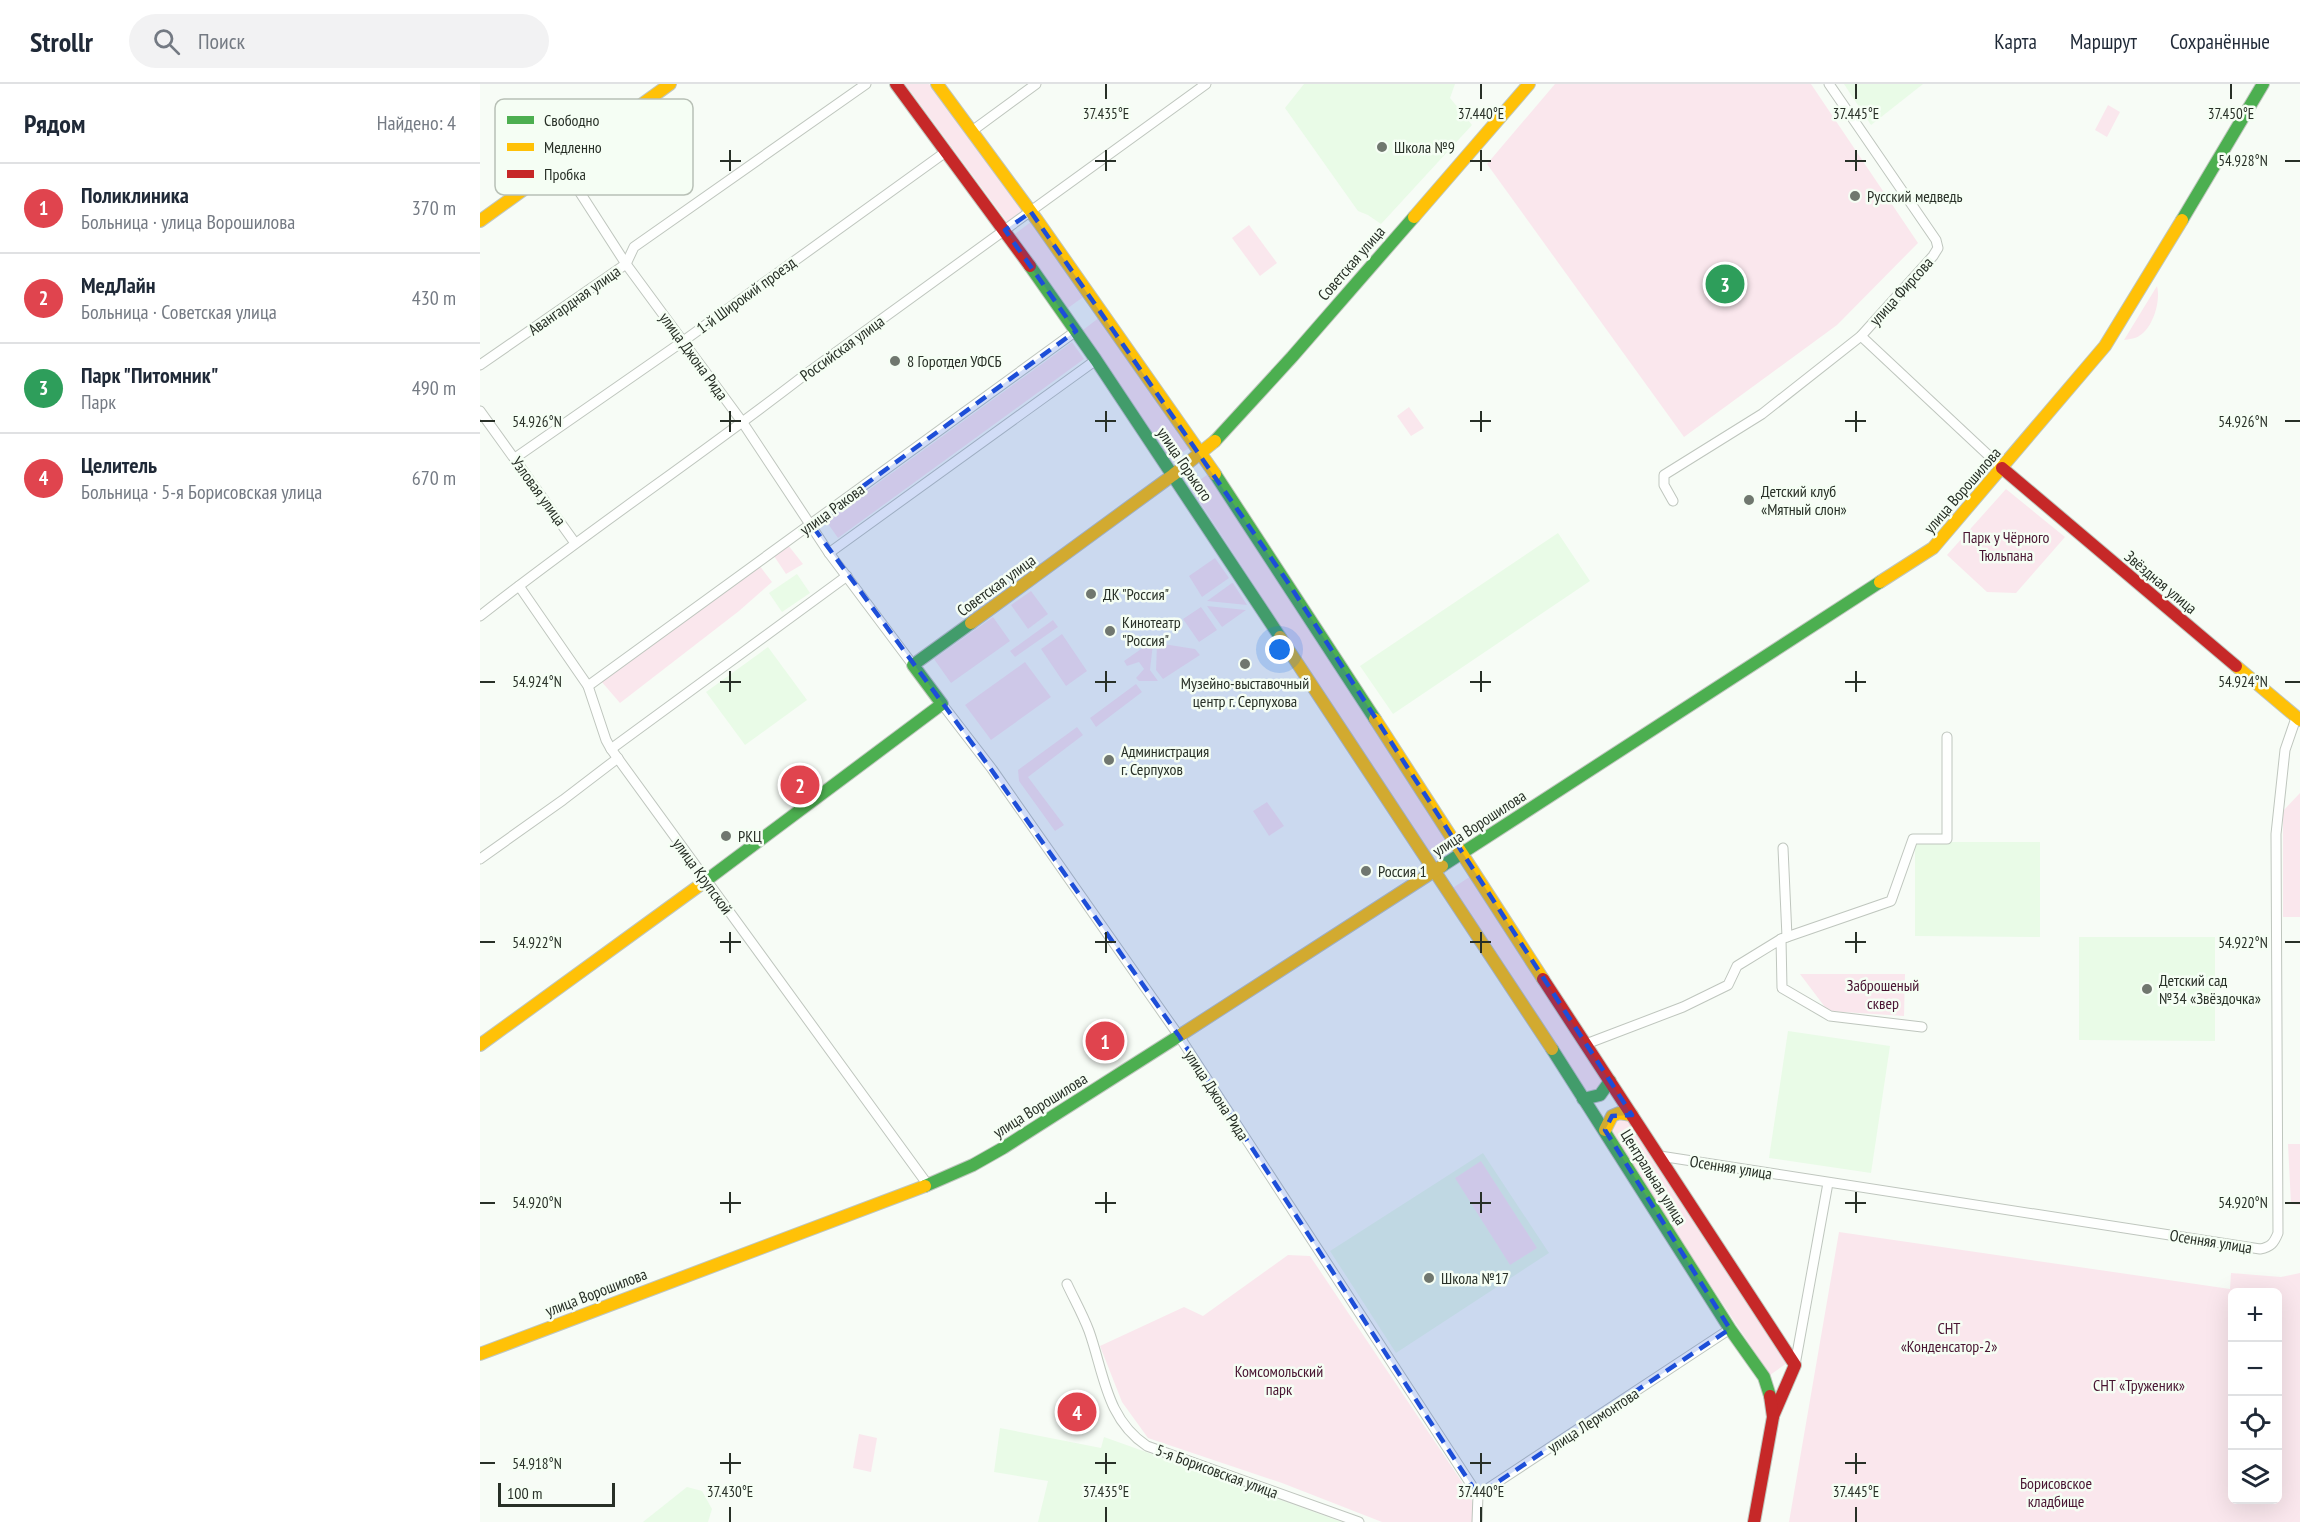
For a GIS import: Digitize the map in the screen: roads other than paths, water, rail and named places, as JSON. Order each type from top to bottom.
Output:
[{"type":"street","points":[[649,99],[670,84]]},
{"type":"street","name":"Авангардная улица","points":[[480,365],[626,264],[634,247],[866,84]]},
{"type":"street","name":"улица Горького","points":[[896,84],[1005,230],[1096,360],[1435,871]]},
{"type":"street","name":"улица Горького","points":[[937,84],[1031,212],[1201,453],[1287,581],[1462,854]]},
{"type":"street","points":[[972,131],[1036,84]]},
{"type":"street","name":"Российская улица","points":[[480,616],[575,543],[1206,84]]},
{"type":"street","name":"Советская улица","points":[[913,665],[1173,475],[1215,441],[1287,363],[1529,84]]},
{"type":"street","name":"улица Фирсова","points":[[1829,84],[1936,240],[1938,248],[1861,336],[2002,468]]},
{"type":"street","name":"улица Ворошилова","points":[[480,1354],[928,1185],[973,1165],[1179,1036],[1462,854],[1849,600],[1934,548],[2105,346],[2263,84]]},
{"type":"street","name":"1-й Широкий проезд","points":[[515,458],[682,342],[947,151]]},
{"type":"street","points":[[482,215],[512,195]]},
{"type":"street","name":"улица Джона Рида","points":[[582,195],[626,264],[743,423],[830,553],[913,665]]},
{"type":"street","name":"улица Ракова","points":[[588,686],[1076,331]]},
{"type":"street","points":[[1673,501],[1664,485],[1664,475],[1762,414],[1861,336]]},
{"type":"street","name":"улица Ракова","points":[[830,553],[1096,360]]},
{"type":"street","name":"Узловая улица","points":[[480,411],[575,543]]},
{"type":"street","name":"Звёздная улица","points":[[2002,468],[2298,719]]},
{"type":"street","points":[[611,749],[847,576]]},
{"type":"street","name":"улица Крупской","points":[[519,586],[588,686],[611,749],[928,1185]]},
{"type":"street","points":[[480,1045],[706,881],[942,704],[913,665]]},
{"type":"street","name":"улица Джона Рида","points":[[942,704],[988,765],[1179,1036],[1478,1495]]},
{"type":"street","name":"Осенняя улица","points":[[1660,1156],[2260,1249],[2270,1247],[2278,1233],[2276,834],[2285,750],[2298,719]]},
{"type":"street","points":[[1586,1044],[1683,1007],[1728,985],[1737,966],[1784,938],[1891,901],[1913,839],[1947,838],[1947,737]]},
{"type":"street","points":[[480,858],[618,758]]},
{"type":"street","points":[[1783,848],[1782,988],[1830,1016],[1922,1027]]},
{"type":"street","name":"Центральная улица","points":[[1462,854],[1795,1365]]},
{"type":"street","name":"Центральная улица","points":[[1435,871],[1605,1130],[1730,1329],[1764,1377],[1770,1395],[1773,1417],[1755,1522]]},
{"type":"street","points":[[1583,1099],[1594,1099],[1600,1096],[1607,1090],[1610,1082]]},
{"type":"street","points":[[1605,1130],[1612,1116],[1619,1113],[1632,1115]]},
{"type":"street","points":[[1773,1417],[1791,1378],[1801,1340],[1828,1183]]},
{"type":"street","name":"5-я Борисовская улица","points":[[1067,1284],[1089,1332],[1112,1405],[1135,1438],[1147,1446],[1359,1522]]},
{"type":"street","name":"улица Лермонтова","points":[[1478,1495],[1730,1329]]},
{"type":"street","points":[[1764,1377],[1780,1382],[1791,1378]]},
{"type":"street","points":[[1477,1522],[1478,1495]]},
{"type":"place","name":"Школа №9","points":[[1382,147]]},
{"type":"place","name":"Русский медведь","points":[[1855,196]]},
{"type":"place","name":"Парк \"Питомник\"","points":[[1725,284]]},
{"type":"place","name":"8 Горотдел УФСБ","points":[[895,361]]},
{"type":"place","name":"Детский клуб «Мятный слон»","points":[[1749,500]]},
{"type":"place","name":"ДК \"Россия\"","points":[[1091,594]]},
{"type":"place","name":"Кинотеатр \"Россия\"","points":[[1110,631]]},
{"type":"place","name":"Музейно-выставочный центр г. Серпухова","points":[[1245,664]]},
{"type":"place","name":"Администрация г. Серпухов","points":[[1109,760]]},
{"type":"place","name":"МедЛайн","points":[[800,785]]},
{"type":"place","name":"РКЦ","points":[[726,836]]},
{"type":"place","name":"Россия 1","points":[[1366,871]]},
{"type":"place","name":"Детский сад №34 «Звёздочка»","points":[[2147,989]]},
{"type":"place","name":"Поликлиника","points":[[1105,1041]]},
{"type":"place","name":"Школа №17","points":[[1429,1278]]},
{"type":"place","name":"Целитель","points":[[1077,1412]]},
{"type":"park label","name":"Парк у Чёрного Тюльпана","points":[[2006,546]]},
{"type":"park label","name":"Заброшеный сквер","points":[[1883,994]]},
{"type":"park label","name":"СНТ «Конденсатор-2»","points":[[1949,1337]]},
{"type":"park label","name":"Комсомольский парк","points":[[1279,1380]]},
{"type":"park label","name":"СНТ «Труженик»","points":[[2139,1385]]},
{"type":"park label","name":"Борисовское кладбище","points":[[2056,1492]]}]
